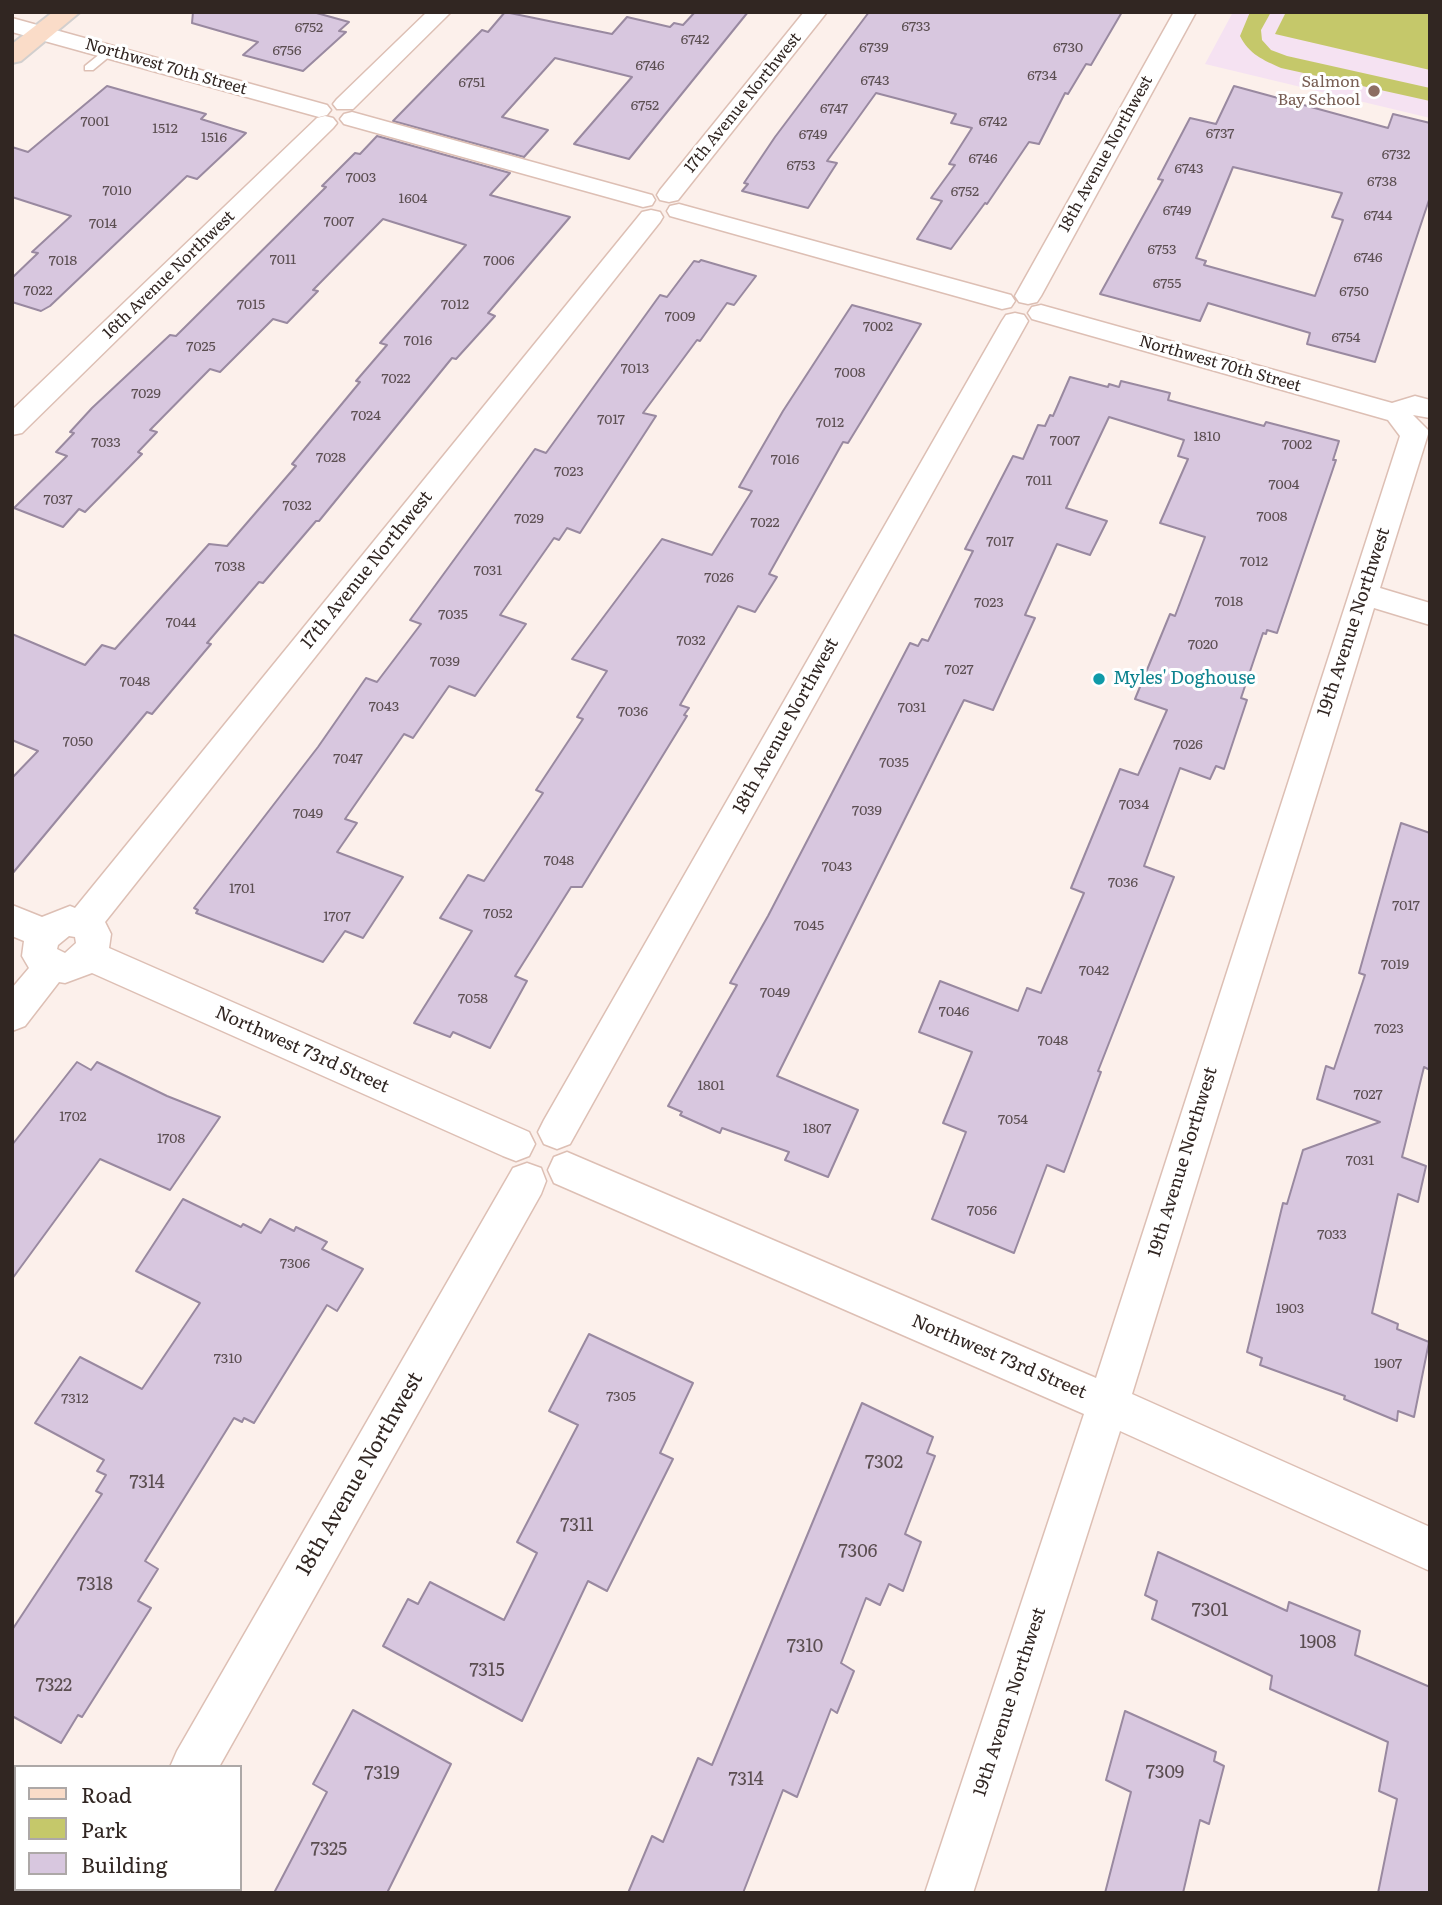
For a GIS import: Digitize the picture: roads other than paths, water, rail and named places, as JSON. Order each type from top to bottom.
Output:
[{"type":"main road","points":[[12,56],[68,12]]},
{"type":"street","points":[[322,117],[332,103],[349,111],[440,12]]},
{"type":"street","name":"17th Avenue Northwest","points":[[86,939],[661,205],[816,12]]},
{"type":"street","name":"18th Avenue Northwest","points":[[557,1132],[1022,308],[1185,12]]},
{"type":"street","name":"Northwest 70th Street","points":[[12,24],[110,51],[322,117]]},
{"type":"street","name":"Northwest 70th Street","points":[[349,111],[661,205],[1022,308],[1421,414]]},
{"type":"street","name":"16th Avenue Northwest","points":[[12,426],[322,117]]},
{"type":"street","name":"19th Avenue Northwest","points":[[949,1893],[1108,1404],[1421,414]]},
{"type":"street","points":[[1363,594],[1430,614]]},
{"type":"street","points":[[12,920],[69,967],[86,939]]},
{"type":"street","name":"Northwest 73rd Street","points":[[86,939],[522,1163]]},
{"type":"street","points":[[12,1015],[48,950]]},
{"type":"street","points":[[535,1129],[557,1132],[568,1141],[572,1158],[567,1170],[557,1180],[547,1184],[522,1163],[526,1133],[535,1129]]},
{"type":"street","name":"18th Avenue Northwest","points":[[194,1765],[522,1163]]},
{"type":"street","name":"Northwest 73rd Street","points":[[567,1170],[1108,1404],[1430,1549]]},
{"type":"lane","points":[[89,68],[110,51]]},
{"type":"place","name":"Salmon Bay School","points":[[1374,91]]},
{"type":"place","name":"Myles' Doghouse","points":[[1099,679]]}]
